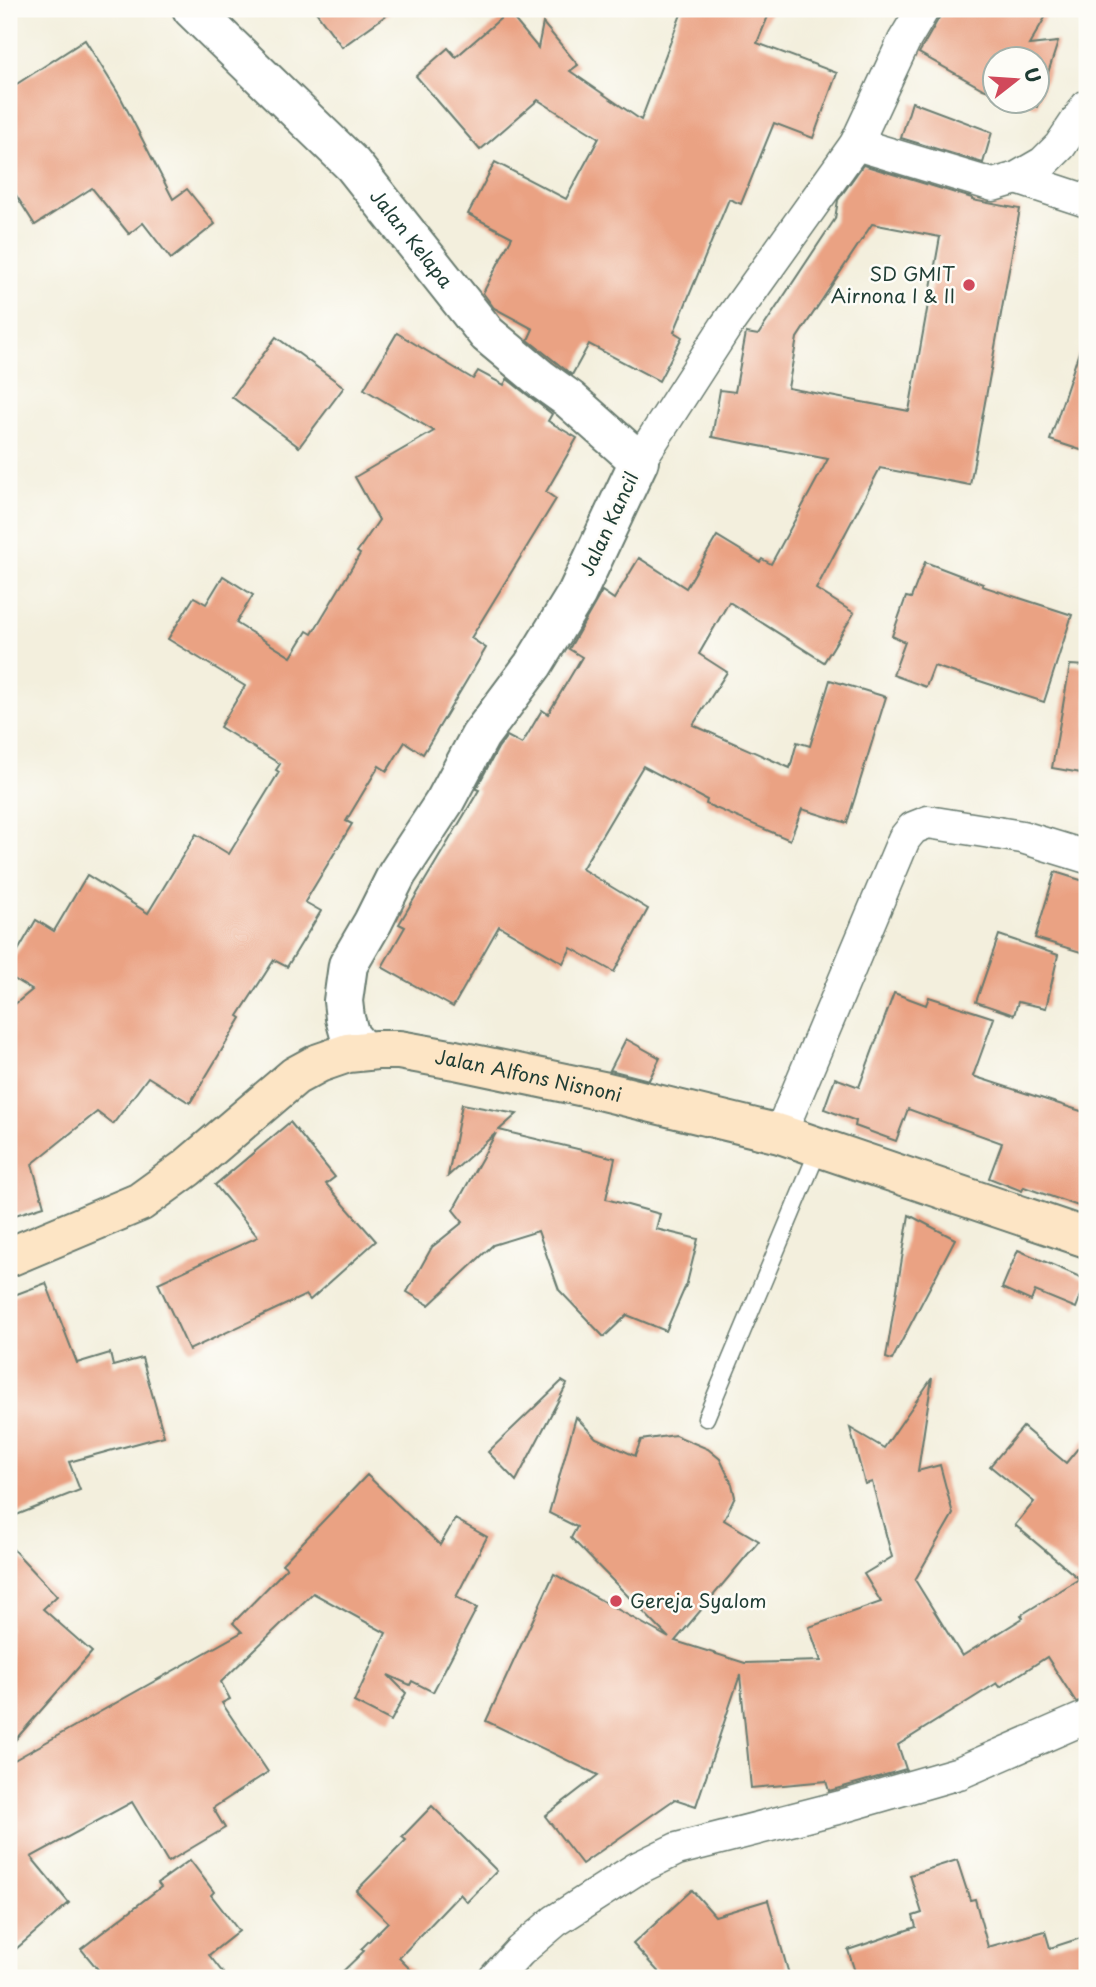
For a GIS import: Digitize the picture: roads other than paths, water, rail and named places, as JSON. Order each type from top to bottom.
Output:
[{"type":"main road","name":"Jalan Alfons Nisnoni","points":[[9,1257],[140,1202],[187,1167],[295,1076],[319,1063],[363,1051],[399,1051],[456,1060],[603,1091],[780,1134],[1087,1238]]},
{"type":"street","name":"Jalan Kelapa","points":[[192,9],[353,165],[487,334],[569,399],[639,461]]},
{"type":"street","name":"Jalan Kancil","points":[[363,1051],[350,1036],[345,1018],[343,993],[348,965],[397,874],[445,801],[480,736],[533,665],[577,593],[639,461],[726,326],[856,144],[904,41],[923,9]]},
{"type":"street","points":[[856,144],[993,185],[1017,178],[1043,163],[1060,146],[1087,106]]},
{"type":"street","points":[[1017,178],[1087,201]]},
{"type":"street","points":[[780,1134],[904,839],[913,828],[928,822],[1022,837],[1087,857]]},
{"type":"street","points":[[495,1978],[520,1951],[555,1921],[636,1869],[677,1849],[841,1807],[959,1773],[1087,1717]]},
{"type":"lane","points":[[706,1418],[820,1146]]},
{"type":"place","name":"SD GMIT Airnona I & II","points":[[969,285]]},
{"type":"place","name":"Gereja Syalom","points":[[616,1601]]}]
